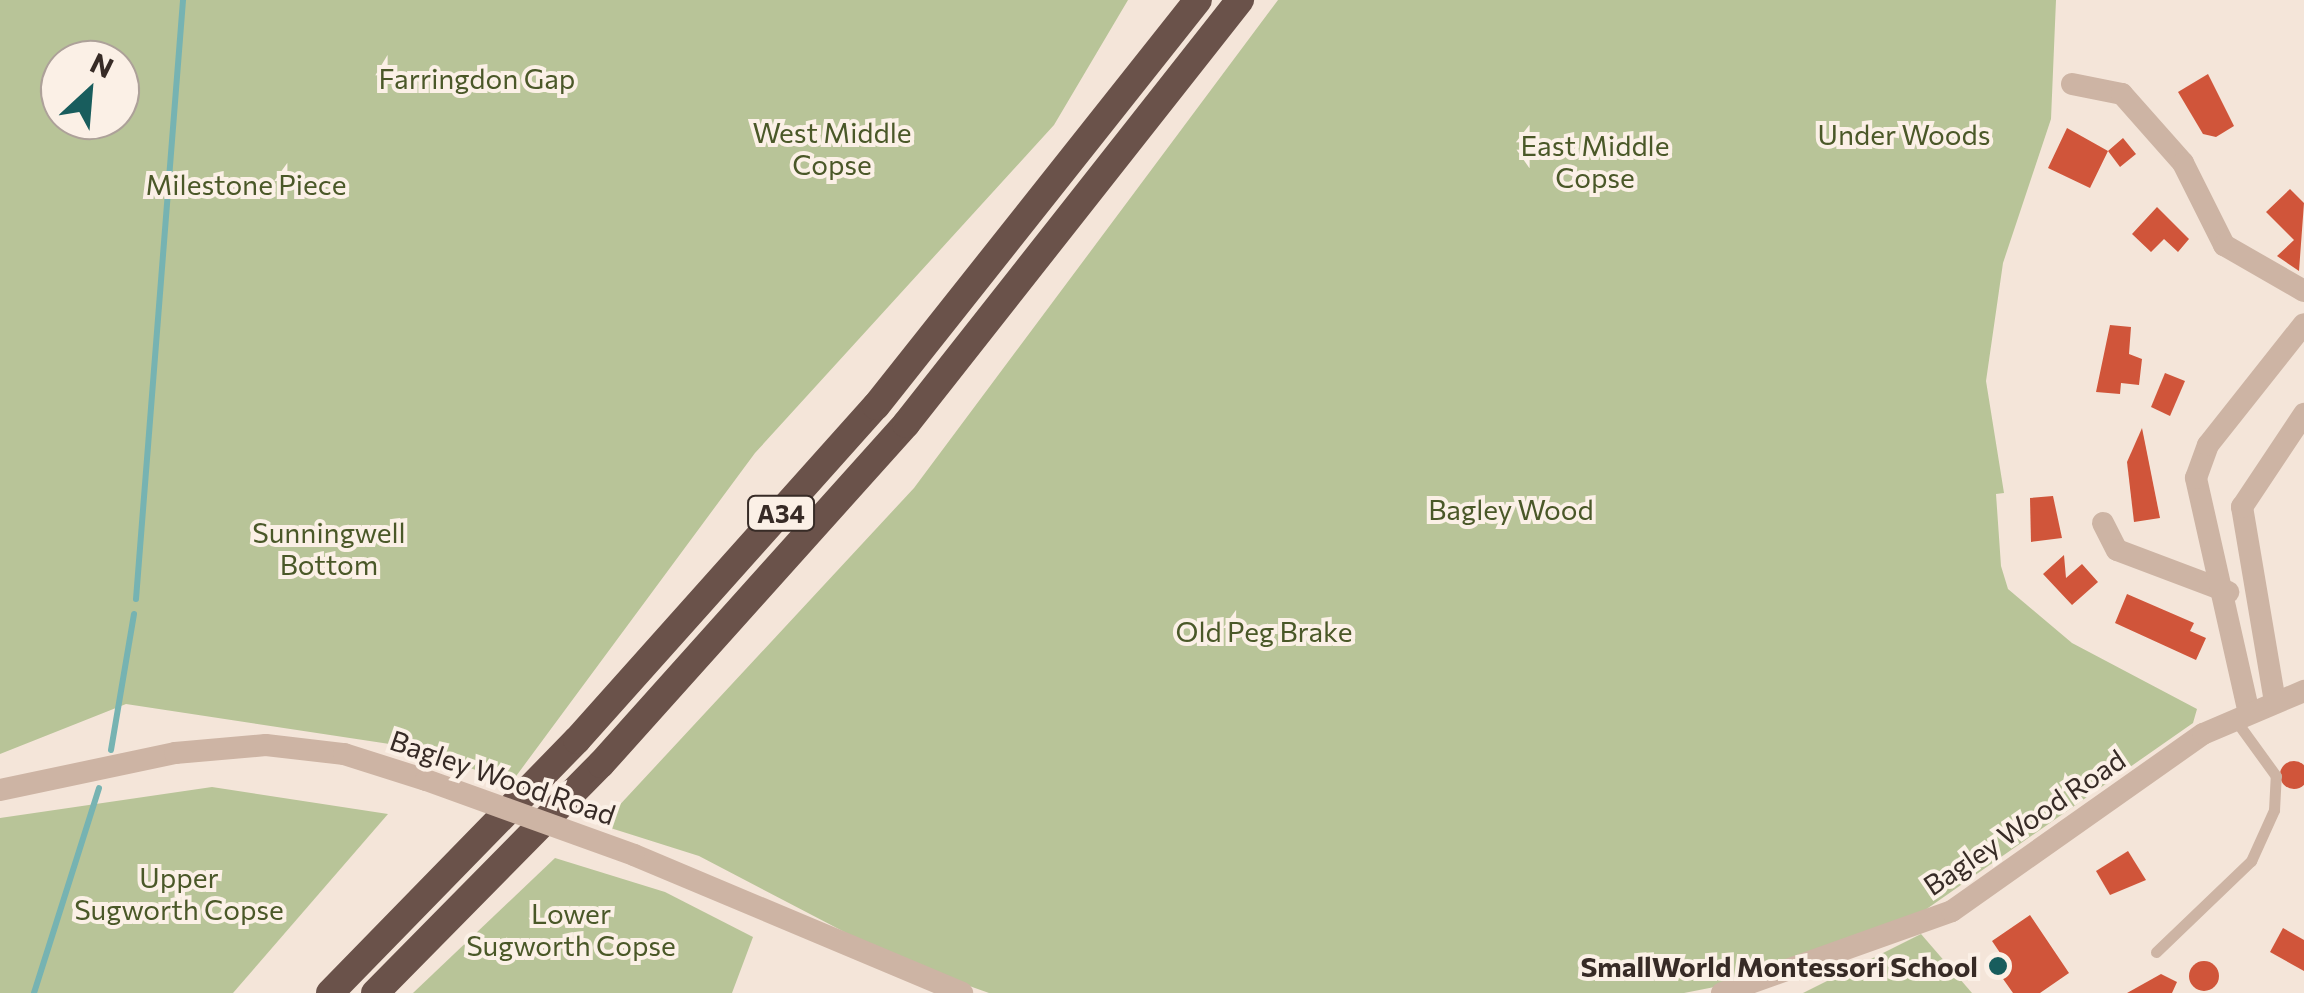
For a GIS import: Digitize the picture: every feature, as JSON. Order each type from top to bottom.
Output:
[{"type":"highway","name":"A34","points":[[330,993],[578,740],[876,406],[1198,0]]},
{"type":"highway","name":"A34","points":[[375,993],[601,764],[906,424],[1240,0]]},
{"type":"street","points":[[2072,84],[2122,94],[2183,163],[2224,245],[2304,290]]},
{"type":"street","points":[[2241,714],[2228,592],[2196,478],[2208,445],[2304,324]]},
{"type":"street","points":[[2274,696],[2242,507],[2304,414]]},
{"type":"street","points":[[2101,532],[2132,557],[2228,592]]},
{"type":"street","name":"Bagley Wood Road","points":[[1722,993],[1952,911],[2241,714],[2274,696],[2304,691]]},
{"type":"street","name":"Bagley Wood Road","points":[[0,790],[175,753],[266,746],[344,754],[634,855],[962,993]]},
{"type":"lane","points":[[2156,952],[2250,861],[2274,810],[2276,776],[2241,714]]},
{"type":"green space","points":[[0,0],[1128,0],[1054,125],[755,453],[511,783],[416,748],[126,704],[0,754]]},
{"type":"green space","name":"Old Peg Brake","points":[[1278,0],[2056,0],[2051,119],[2003,263],[1986,381],[2004,493],[1996,494],[2001,566],[2008,589],[2072,643],[2197,709],[2193,723],[1918,915],[1740,982],[1684,993],[989,993],[902,962],[699,856],[601,825],[914,488]]},
{"type":"green space","name":"Upper Sugworth Copse","points":[[212,787],[388,814],[233,993],[0,993],[0,818]]},
{"type":"green space","name":"Lower Sugworth Copse","points":[[555,858],[665,892],[753,937],[732,993],[413,993]]},
{"type":"green space","points":[[1921,934],[1972,993],[1803,993]]},
{"type":"building","points":[[2208,74],[2234,126],[2216,137],[2203,134],[2178,92]]},
{"type":"building","points":[[2067,128],[2108,151],[2090,188],[2048,168]]},
{"type":"building","points":[[2123,138],[2136,154],[2120,167],[2108,151]]},
{"type":"building","points":[[2290,189],[2304,203],[2299,271],[2277,256],[2294,240],[2266,212]]},
{"type":"building","points":[[2157,207],[2189,239],[2178,252],[2164,239],[2151,252],[2132,234]]},
{"type":"building","points":[[2110,325],[2131,327],[2129,354],[2142,359],[2139,385],[2121,383],[2120,394],[2096,392]]},
{"type":"building","points":[[2165,373],[2185,381],[2170,416],[2151,407]]},
{"type":"building","points":[[2142,428],[2160,518],[2134,522],[2127,462]]},
{"type":"building","points":[[2053,496],[2062,538],[2031,542],[2030,498]]},
{"type":"building","points":[[2064,555],[2066,578],[2082,564],[2098,582],[2072,605],[2043,574]]},
{"type":"building","points":[[2127,594],[2194,623],[2190,631],[2206,638],[2196,660],[2115,623]]},
{"type":"building","points":[[2294,761],[2304,765],[2308,775],[2304,785],[2294,789],[2284,785],[2280,775],[2284,765]]},
{"type":"building","points":[[2128,851],[2146,880],[2110,895],[2096,871]]},
{"type":"building","points":[[2030,915],[2069,973],[2040,993],[2013,993],[2001,976],[2011,969],[1992,941]]},
{"type":"building","points":[[2283,928],[2304,940],[2304,971],[2270,952]]},
{"type":"building","points":[[2204,961],[2218,970],[2219,976],[2210,990],[2204,991],[2190,982],[2189,976],[2198,962]]},
{"type":"building","points":[[2161,974],[2177,982],[2172,993],[2127,993]]},
{"type":"waterway","points":[[136,599],[183,0]]},
{"type":"waterway","points":[[111,750],[134,614]]},
{"type":"waterway","points":[[34,993],[99,788]]},
{"type":"place","name":"SmallWorld Montessori School","points":[[1998,966]]},
{"type":"park label","name":"Farringdon Gap","points":[[477,78]]},
{"type":"park label","name":"Under Woods","points":[[1904,134]]},
{"type":"park label","name":"West Middle Copse","points":[[832,148]]},
{"type":"park label","name":"East Middle Copse","points":[[1595,161]]},
{"type":"park label","name":"Milestone Piece","points":[[246,184]]},
{"type":"park label","name":"Bagley Wood","points":[[1511,509]]},
{"type":"park label","name":"Sunningwell Bottom","points":[[329,548]]}]
